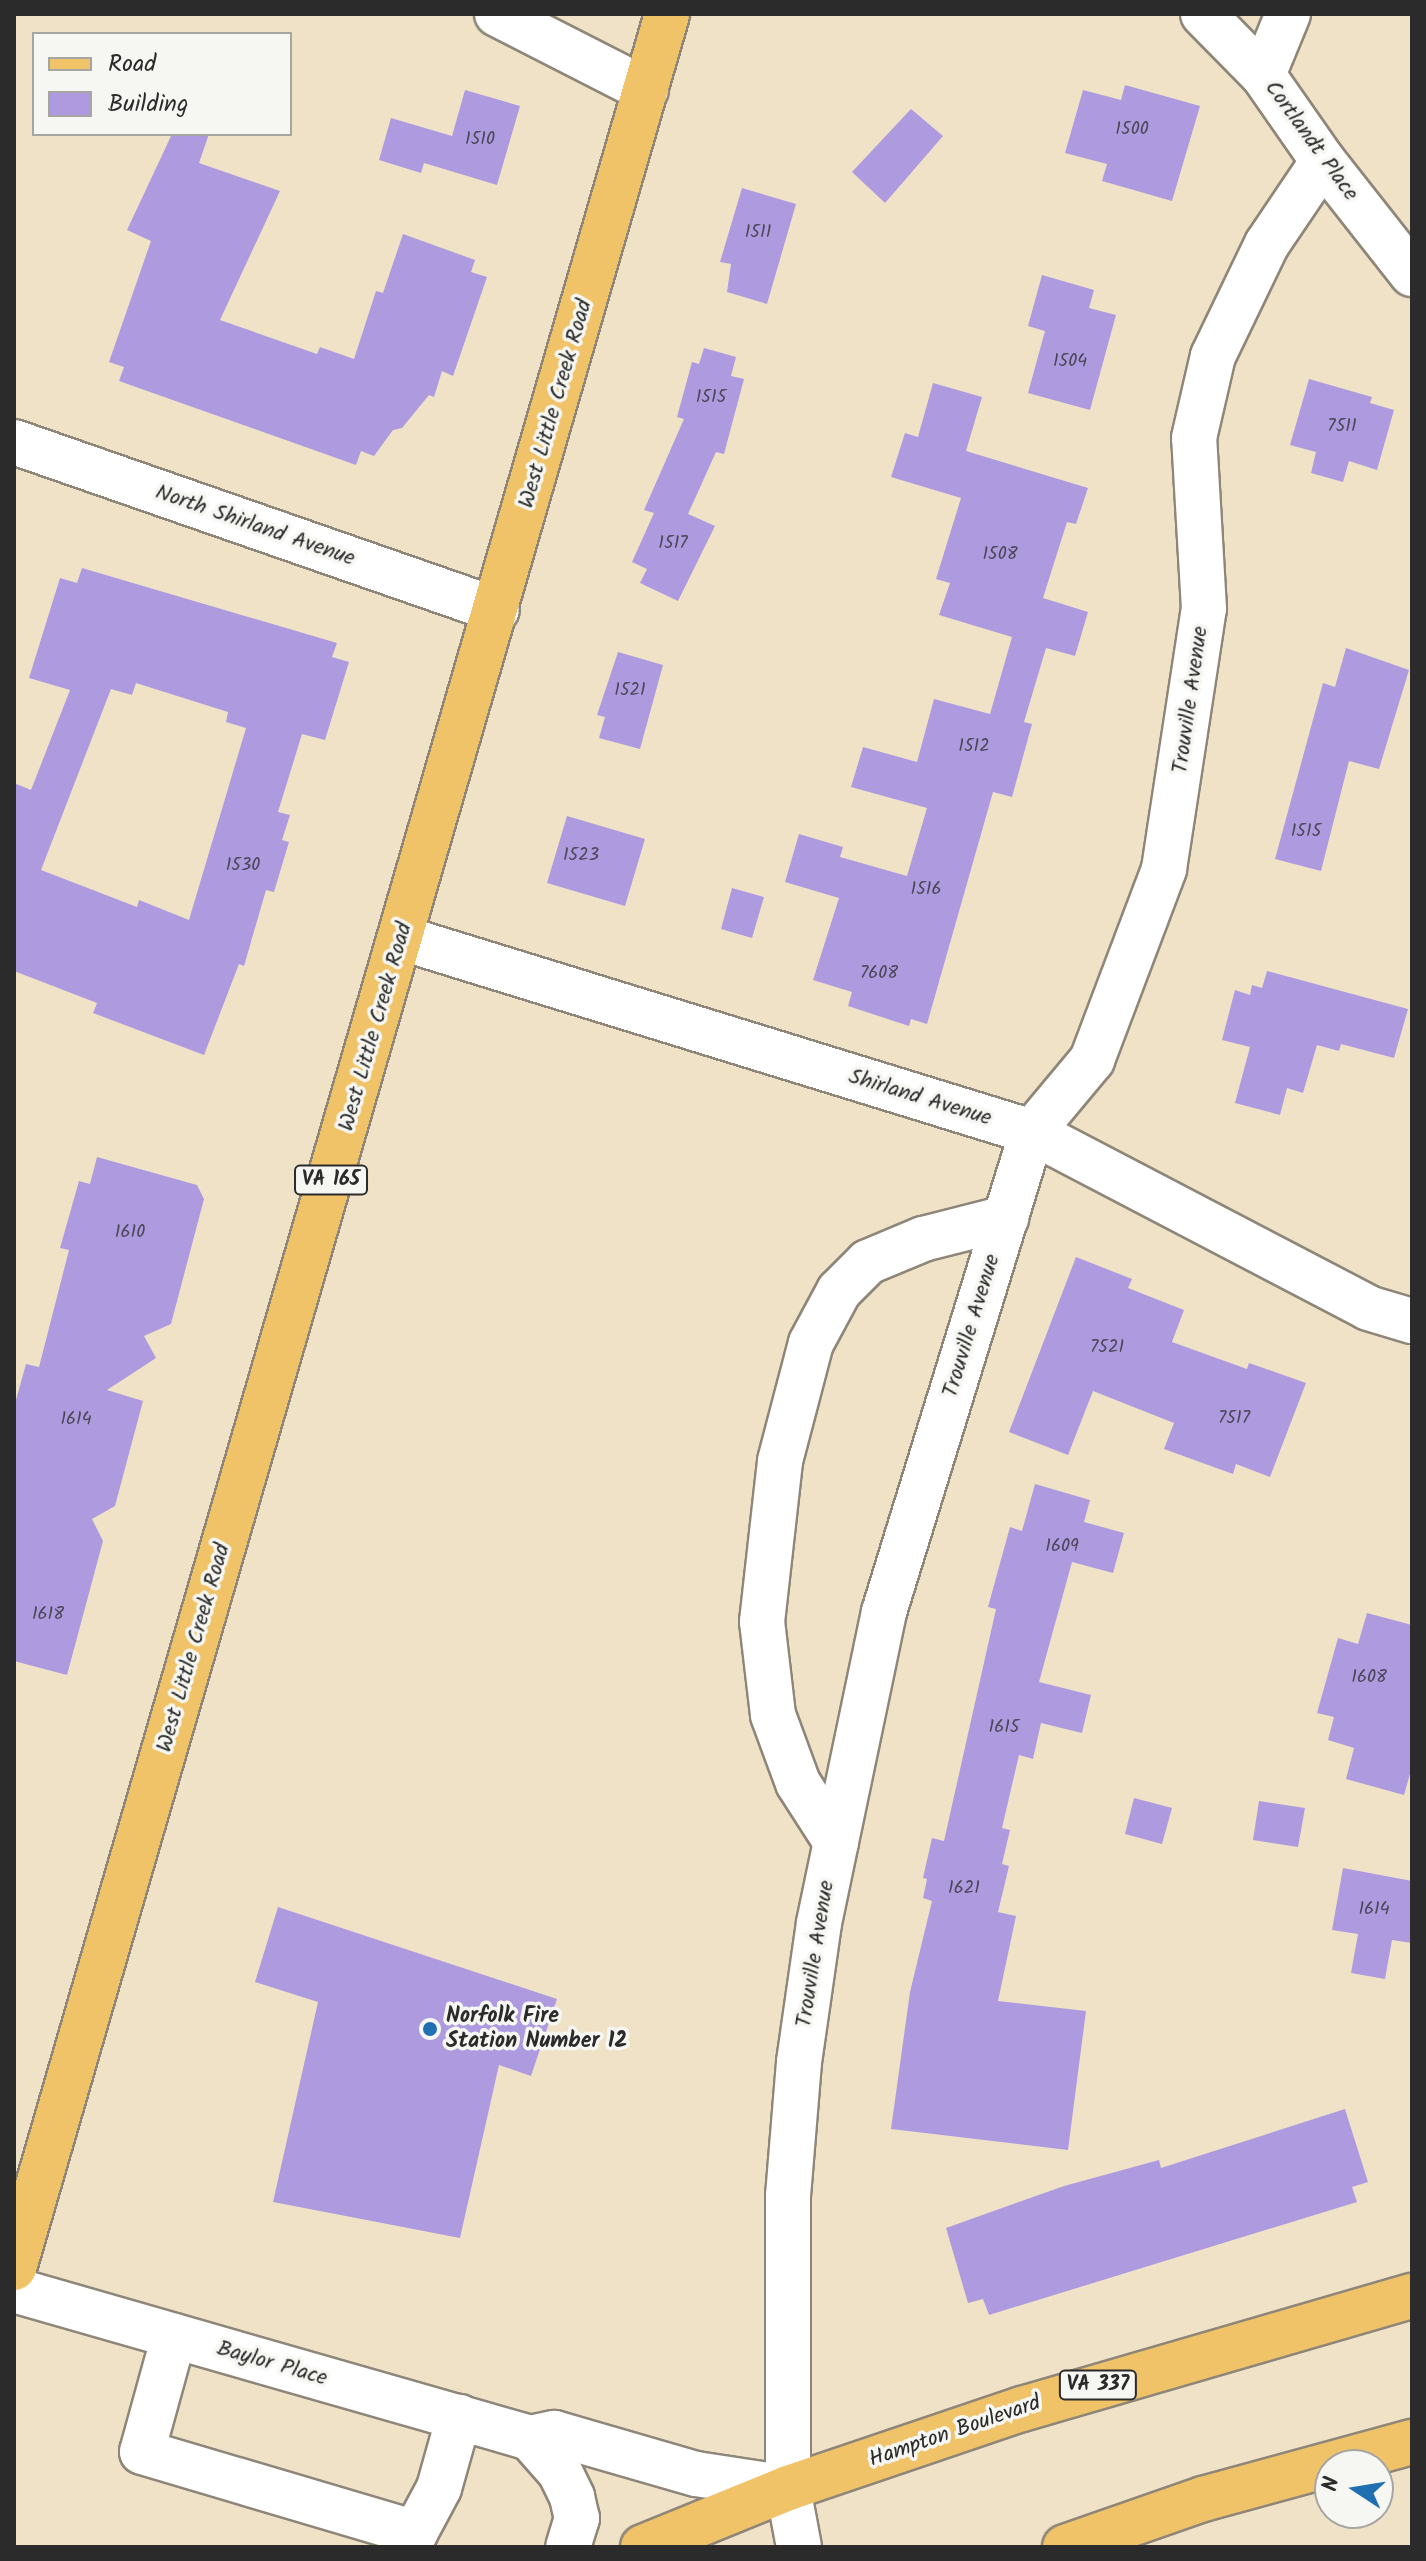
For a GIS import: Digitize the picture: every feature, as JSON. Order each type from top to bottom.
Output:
[{"type":"main road","name":"West Little Creek Road","points":[[14,2268],[402,938],[667,14]]},
{"type":"main road","name":"Hampton Boulevard","points":[[643,2547],[788,2488],[1191,2356],[1412,2296]]},
{"type":"main road","points":[[1065,2547],[1203,2499],[1412,2442]]},
{"type":"street","points":[[497,14],[646,90]]},
{"type":"street","name":"Cortlandt Place","points":[[1203,14],[1263,75],[1323,161],[1412,274]]},
{"type":"street","points":[[1263,75],[1288,14]]},
{"type":"street","name":"Trouville Avenue","points":[[799,2547],[788,2488],[788,2196],[799,2062],[836,1842],[884,1612],[1032,1132],[1092,1060],[1164,869],[1204,609],[1194,438],[1213,356],[1267,244],[1323,161]]},
{"type":"street","name":"North Shirland Avenue","points":[[14,442],[497,610]]},
{"type":"street","name":"Shirland Avenue","points":[[402,938],[1032,1132],[1368,1308],[1412,1321]]},
{"type":"street","points":[[836,1842],[798,1783],[773,1715],[762,1622],[780,1461],[811,1343],[839,1291],[868,1262],[923,1239],[1006,1218]]},
{"type":"street","name":"Baylor Place","points":[[14,2290],[530,2438],[554,2433],[696,2474],[788,2488]]},
{"type":"street","points":[[174,2336],[142,2452],[415,2533],[439,2488],[459,2417]]},
{"type":"street","points":[[530,2438],[560,2472],[572,2497],[577,2518],[568,2547]]},
{"type":"building","points":[[1125,85],[1200,106],[1172,201],[1102,181],[1107,164],[1065,153],[1083,90],[1121,100]]},
{"type":"building","points":[[465,90],[520,106],[497,185],[424,163],[421,173],[379,160],[391,118],[452,136]]},
{"type":"building","points":[[911,109],[943,136],[885,203],[852,172]]},
{"type":"building","points":[[171,136],[208,136],[199,163],[280,191],[220,320],[317,354],[320,347],[354,359],[376,291],[383,293],[403,234],[475,260],[471,272],[487,277],[453,376],[442,371],[434,397],[429,395],[402,428],[393,430],[374,456],[361,451],[356,465],[119,381],[124,367],[109,362],[151,241],[127,230]]},
{"type":"building","points":[[742,188],[796,204],[767,304],[727,292],[731,264],[720,262]]},
{"type":"building","points":[[1042,275],[1094,290],[1089,308],[1116,315],[1090,410],[1028,393],[1045,331],[1028,326]]},
{"type":"building","points":[[704,348],[736,357],[731,376],[744,379],[724,454],[716,452],[688,514],[715,526],[678,601],[640,583],[647,569],[632,562],[654,513],[644,510],[684,419],[677,417],[692,362],[699,364]]},
{"type":"building","points":[[1309,379],[1372,397],[1370,403],[1394,410],[1377,470],[1349,461],[1343,482],[1311,473],[1316,452],[1290,445]]},
{"type":"building","points":[[933,383],[982,397],[966,451],[1088,488],[1076,524],[1067,522],[1043,598],[1088,612],[1075,656],[1046,648],[1024,722],[1032,724],[1012,797],[993,792],[927,1024],[911,1019],[909,1026],[848,1006],[852,992],[813,980],[839,898],[785,882],[799,834],[843,847],[840,857],[907,876],[927,808],[851,787],[863,747],[917,762],[934,699],[990,714],[1012,637],[939,615],[950,583],[936,579],[961,498],[891,477],[905,433],[918,437]]},
{"type":"building","points":[[82,568],[337,643],[332,657],[349,662],[325,740],[302,734],[278,812],[290,815],[282,840],[289,842],[274,892],[266,890],[244,966],[239,964],[204,1055],[93,1013],[97,1003],[14,971],[14,783],[31,790],[70,690],[29,678],[60,578],[77,583]],"holes":[[[136,683],[228,712],[226,722],[246,728],[189,920],[139,900],[137,907],[41,870],[111,689],[132,695]]]},
{"type":"building","points":[[1346,648],[1409,670],[1379,769],[1349,761],[1321,871],[1275,859],[1323,683],[1335,687]]},
{"type":"building","points":[[618,652],[663,665],[640,749],[599,738],[605,717],[597,715]]},
{"type":"building","points":[[567,816],[645,839],[625,906],[547,883]]},
{"type":"building","points":[[732,888],[764,897],[752,938],[721,929]]},
{"type":"building","points":[[1267,971],[1408,1009],[1394,1058],[1341,1044],[1339,1051],[1317,1045],[1303,1093],[1287,1088],[1280,1115],[1235,1103],[1250,1047],[1222,1040],[1235,990],[1250,995],[1252,985],[1262,988]]},
{"type":"building","points":[[97,1157],[197,1185],[204,1199],[171,1324],[144,1336],[156,1358],[107,1390],[143,1401],[115,1506],[92,1519],[103,1541],[67,1675],[14,1661],[14,1407],[26,1364],[39,1367],[69,1250],[60,1248],[79,1181],[90,1184]]},
{"type":"building","points":[[1076,1257],[1132,1279],[1128,1288],[1184,1310],[1172,1342],[1247,1369],[1249,1363],[1306,1383],[1270,1477],[1236,1464],[1233,1474],[1164,1449],[1174,1423],[1093,1391],[1068,1455],[1009,1432]]},
{"type":"building","points":[[1035,1484],[1090,1500],[1084,1522],[1124,1533],[1113,1573],[1072,1562],[1039,1682],[1091,1695],[1082,1733],[1041,1723],[1033,1759],[1019,1755],[1002,1828],[1010,1830],[1002,1864],[1009,1866],[998,1912],[1016,1916],[998,2001],[1086,2011],[1068,2150],[891,2129],[910,1992],[932,1901],[923,1898],[927,1879],[923,1878],[932,1838],[944,1841],[996,1609],[988,1607],[1010,1527],[1022,1531]]},
{"type":"building","points":[[1367,1613],[1412,1625],[1412,1767],[1404,1795],[1346,1779],[1354,1748],[1328,1740],[1334,1717],[1317,1713],[1338,1638],[1358,1644]]},
{"type":"building","points":[[1134,1798],[1172,1808],[1162,1844],[1125,1834]]},
{"type":"building","points":[[1259,1801],[1305,1808],[1298,1847],[1253,1840]]},
{"type":"building","points":[[1343,1868],[1412,1881],[1412,1943],[1392,1940],[1385,1979],[1351,1973],[1358,1934],[1332,1930]]},
{"type":"building","points":[[278,1907],[557,1999],[531,2076],[499,2065],[460,2238],[273,2202],[318,2002],[255,1982]]},
{"type":"building","points":[[1345,2109],[1368,2182],[1352,2187],[1357,2202],[989,2315],[983,2299],[968,2303],[946,2228],[1064,2186],[1159,2160],[1161,2168]]},
{"type":"place","name":"Norfolk Fire Station Number 12","points":[[430,2029]]}]
